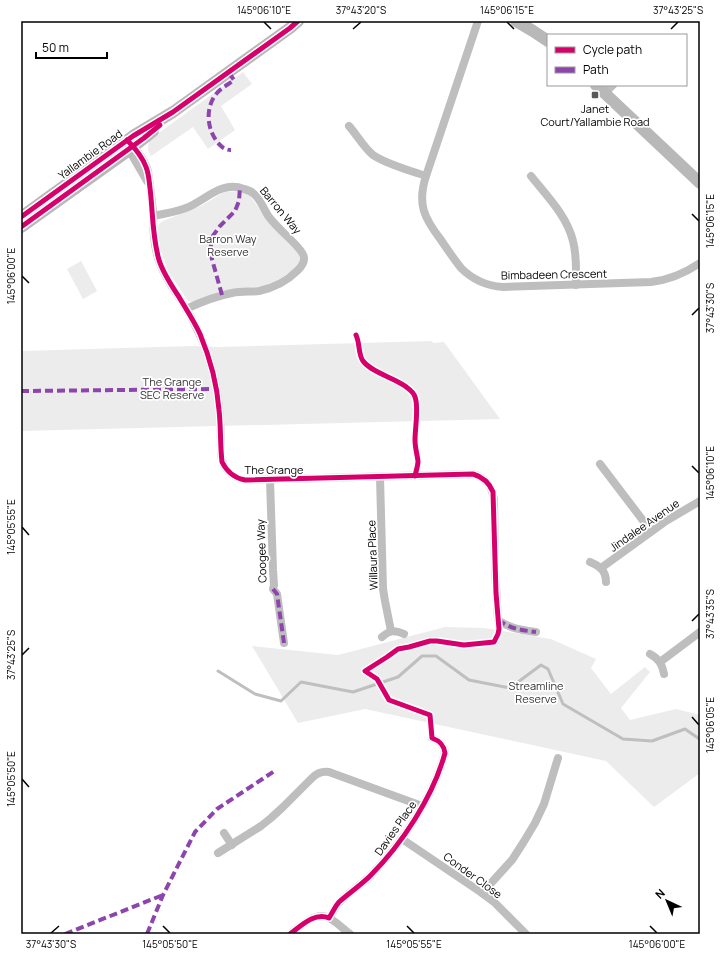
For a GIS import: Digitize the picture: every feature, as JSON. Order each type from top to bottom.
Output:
[{"type":"street","name":"Yallambie Road","points":[[21,227],[130,145],[153,123],[173,112],[294,25],[306,21]]},
{"type":"street","name":"Bimbadeen Crescent","points":[[478,21],[426,176],[422,197],[426,219],[461,268],[477,280],[492,286],[504,287],[661,281],[682,273],[700,263]]},
{"type":"street","points":[[516,21],[547,40]]},
{"type":"street","points":[[605,88],[700,183]]},
{"type":"street","points":[[349,126],[373,154],[386,162],[426,176]]},
{"type":"street","name":"Yallambie Road","points":[[21,217],[130,145]]},
{"type":"street","name":"The Grange","points":[[130,145],[142,158],[147,168],[153,216],[154,239],[159,262],[167,279],[199,333],[213,372],[219,410],[221,455],[224,467],[233,476],[245,480],[473,474],[482,478],[490,486],[494,499],[495,569],[498,620],[512,628],[536,632]]},
{"type":"street","points":[[531,176],[557,209],[569,229],[576,253],[576,285]]},
{"type":"street","name":"Barron Way","points":[[153,216],[186,208],[222,188],[233,186],[240,187],[249,190],[258,198],[270,218],[298,247],[303,255],[303,264],[280,284],[260,291],[235,292],[222,295],[186,309]]},
{"type":"street","points":[[600,464],[651,531]]},
{"type":"street","name":"Willaura Place","points":[[380,477],[383,589],[391,631]]},
{"type":"street","name":"Coogee Way","points":[[270,480],[273,589],[277,594],[284,643]]},
{"type":"street","name":"Jindalee Avenue","points":[[601,568],[651,531],[700,501]]},
{"type":"street","points":[[590,562],[601,568],[606,582]]},
{"type":"street","points":[[382,637],[391,631],[404,634]]},
{"type":"street","points":[[660,662],[700,632]]},
{"type":"street","points":[[650,654],[660,662],[664,674]]},
{"type":"street","name":"Davies Place","points":[[329,918],[336,906],[370,876],[383,862],[402,839],[413,822],[434,784],[445,753],[442,743],[437,739],[432,738]]},
{"type":"street","points":[[482,893],[512,860],[535,823],[544,804],[558,758]]},
{"type":"street","points":[[218,853],[261,826],[283,807],[312,778],[322,772],[329,772],[422,806]]},
{"type":"street","points":[[224,833],[232,845]]},
{"type":"street","name":"Conder Close","points":[[402,839],[482,893],[499,907],[526,934]]},
{"type":"street","points":[[290,934],[311,919],[321,916],[329,918],[350,934]]},
{"type":"green space","points":[[243,72],[252,84],[221,106],[235,130],[208,149],[193,127],[151,156],[148,150],[149,140]]},
{"type":"green space","name":"Barron Way Reserve","points":[[240,191],[250,196],[271,225],[299,253],[299,265],[275,282],[264,286],[221,291],[192,302],[188,301],[168,271],[159,246],[158,226],[163,221],[201,206],[224,192]]},
{"type":"green space","points":[[81,261],[97,291],[83,299],[67,269]]},
{"type":"green space","name":"The Grange SEC Reserve","points":[[431,341],[434,343],[444,342],[500,419],[21,431],[21,351]]},
{"type":"green space","name":"Streamline Reserve","points":[[445,627],[484,628],[551,639],[596,659],[591,668],[611,694],[645,667],[650,672],[621,708],[630,720],[676,709],[700,715],[700,773],[654,807],[606,761],[365,709],[298,723],[252,646],[338,655]]},
{"type":"waterway","points":[[218,671],[255,694],[281,701],[301,682],[353,692],[398,677],[422,656],[436,656],[469,680],[510,688],[541,665],[548,669],[563,704],[623,739],[652,741],[685,729],[700,740]]},
{"type":"marked path","points":[[229,73],[234,80],[219,91],[213,99],[210,106],[209,120],[212,134],[216,140],[223,148],[231,150]]},
{"type":"marked path","points":[[222,295],[210,252],[212,237],[220,226],[235,211],[239,201],[240,187]]},
{"type":"marked path","points":[[21,391],[217,389]]},
{"type":"marked path","points":[[273,589],[277,594],[284,643]]},
{"type":"marked path","points":[[498,620],[521,630],[536,632]]},
{"type":"marked path","points":[[147,934],[163,895],[195,832],[217,809],[276,770]]},
{"type":"marked path","points":[[65,934],[163,895]]},
{"type":"cycle path","points":[[21,217],[133,136],[173,112],[298,21]]},
{"type":"cycle path","points":[[21,227],[160,125]]},
{"type":"cycle path","points":[[127,140],[140,156],[148,172],[155,242],[161,265],[198,329],[210,362],[215,381],[220,416],[222,462],[229,472],[237,478],[245,480],[473,474],[485,480],[490,485],[493,492],[496,593],[499,629],[494,642],[464,645],[430,641],[398,649],[365,671],[377,679],[389,700],[430,715],[432,738],[441,744],[445,753],[433,786],[405,835],[370,876],[339,902],[329,918],[313,918],[290,934]]},
{"type":"cycle path","points":[[356,335],[363,361],[377,372],[405,386],[414,395],[417,406],[415,443],[418,461],[415,476]]},
{"type":"place","name":"Janet Court/Yallambie Road","points":[[595,95]]}]
